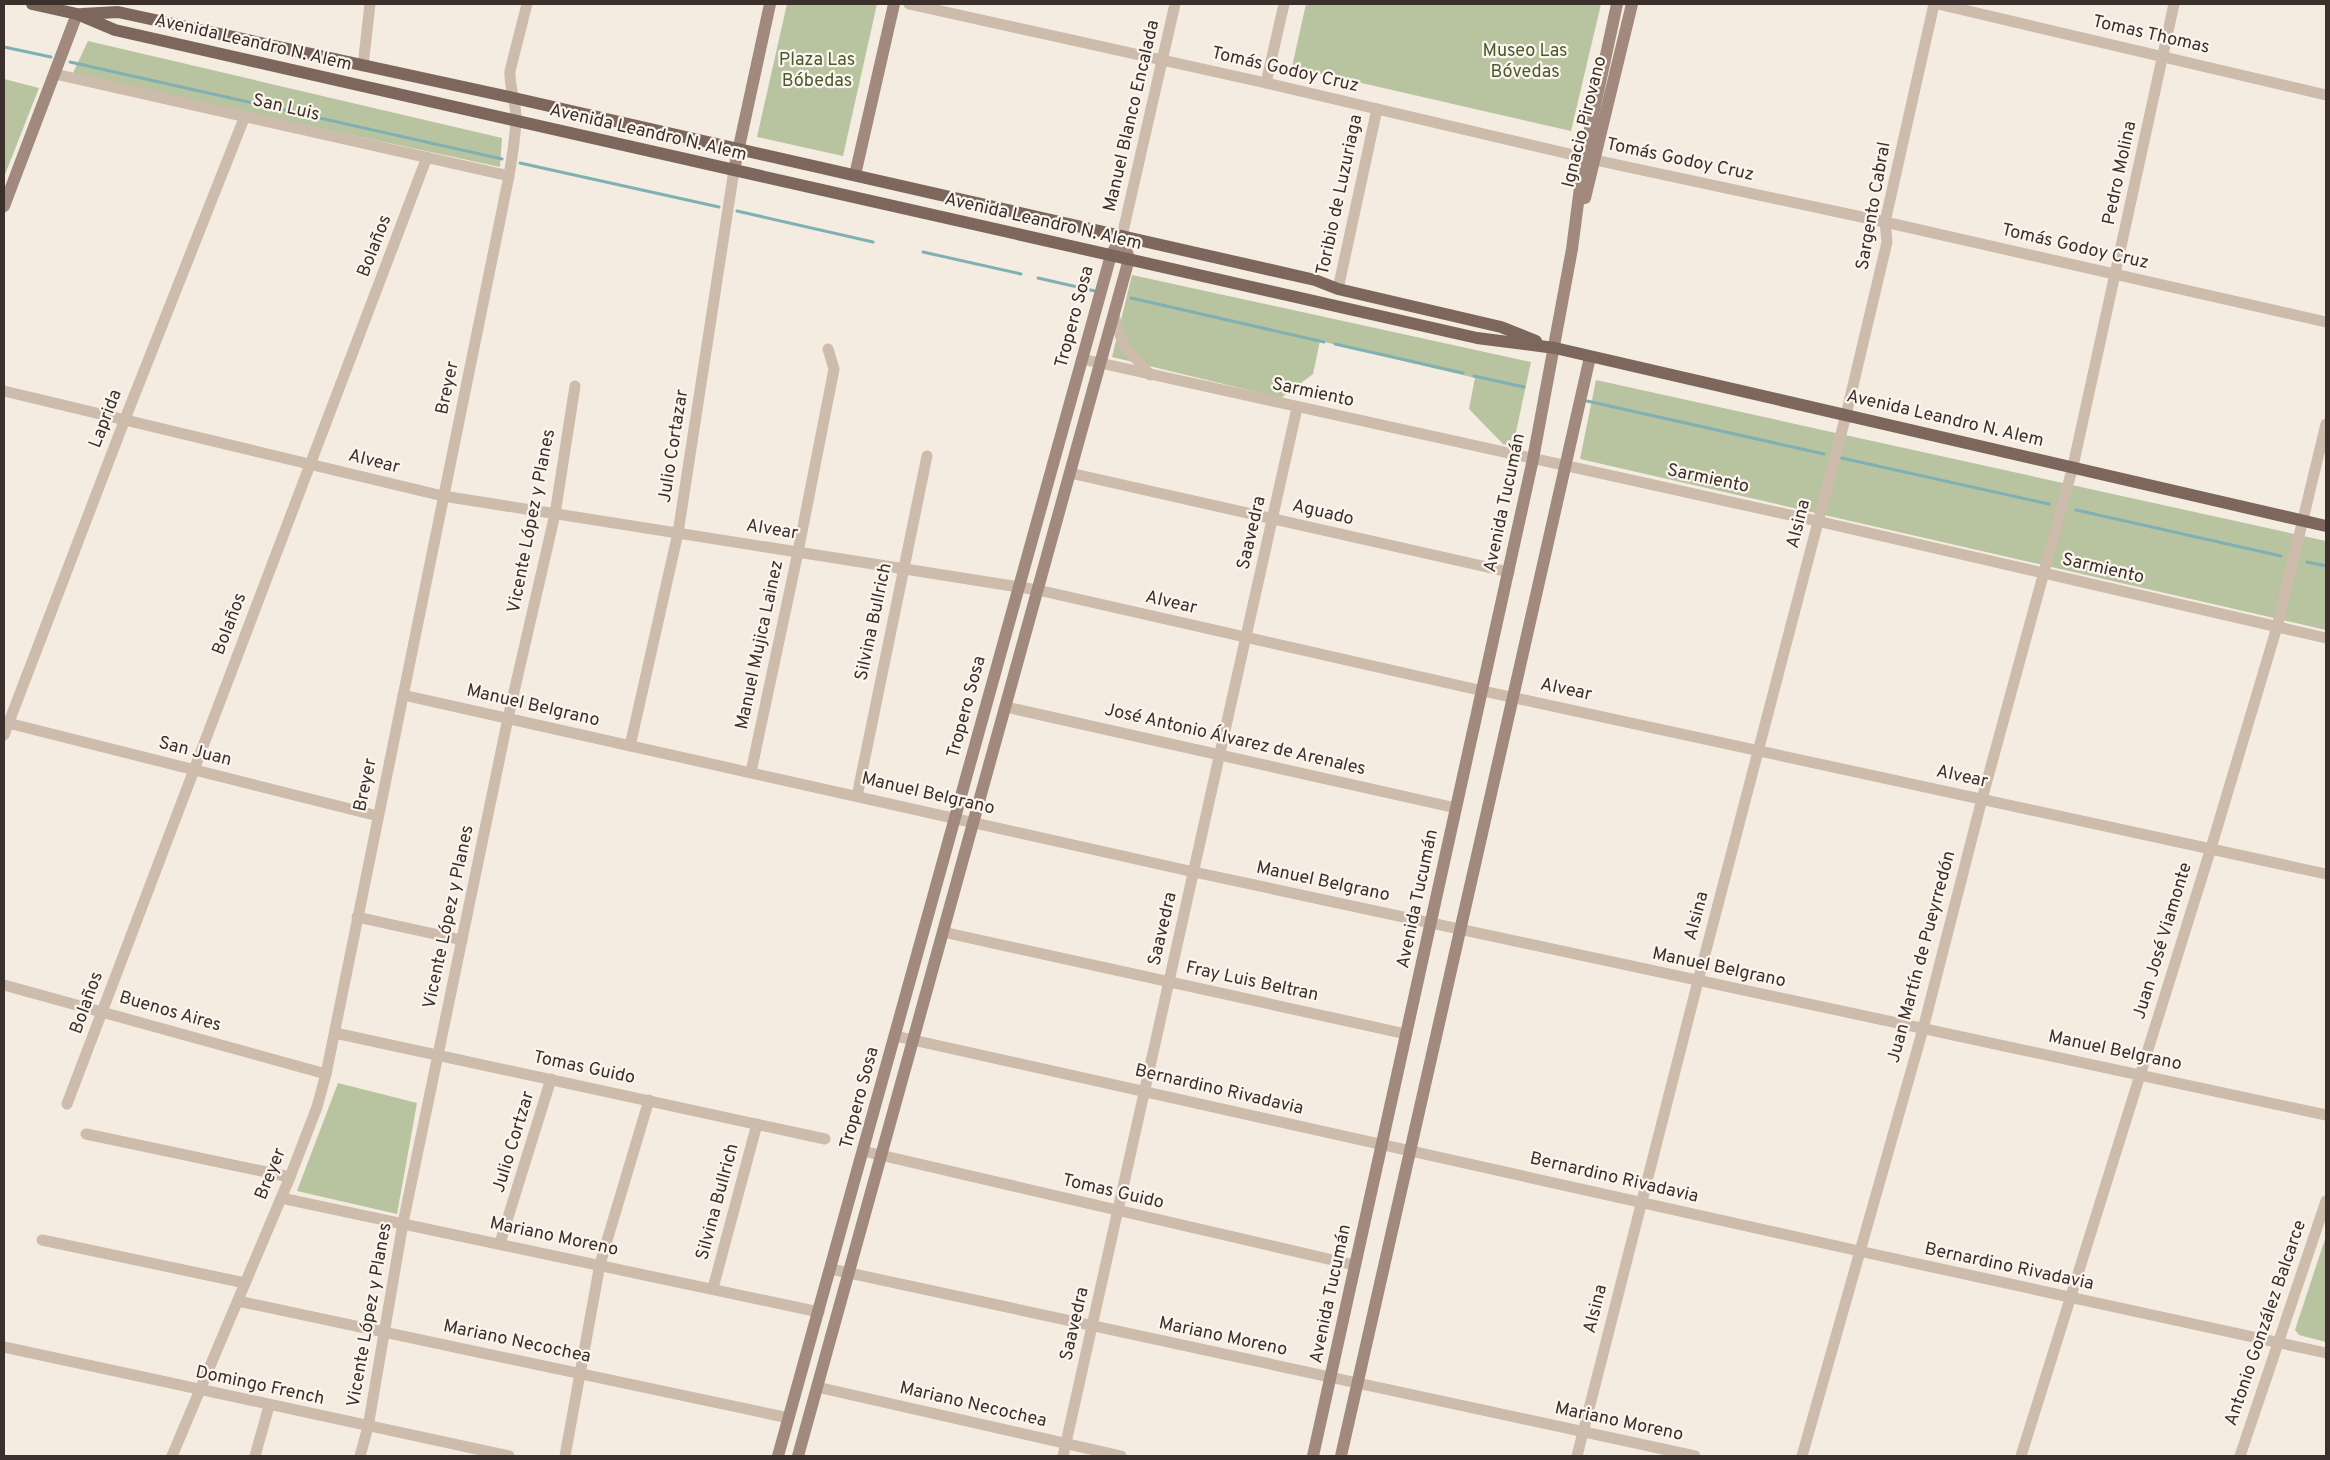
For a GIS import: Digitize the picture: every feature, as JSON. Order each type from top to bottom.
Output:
[{"type":"main road","points":[[32,4],[79,9]]},
{"type":"main road","name":"Avenida Leandro N. Alem","points":[[79,9],[118,12],[514,98],[1316,280],[1338,288],[1501,327],[1555,348],[1590,357],[2073,466],[2326,526]]},
{"type":"main road","name":"Avenida Leandro N. Alem","points":[[79,9],[115,30],[1478,338],[1555,348]]},
{"type":"street","points":[[363,66],[370,4]]},
{"type":"street","name":"Breyer","points":[[172,1456],[198,1390],[290,1178],[317,1106],[326,1074],[509,176],[516,121],[510,71],[527,4]]},
{"type":"street","name":"Julio Cortazar","points":[[630,746],[678,533],[737,148],[770,4]]},
{"type":"street","points":[[856,175],[894,4]]},
{"type":"street","name":"Tomás Godoy Cruz","points":[[909,4],[1163,59],[1589,158],[1885,222],[2326,322]]},
{"type":"street","name":"Manuel Blanco Encalada","points":[[1122,236],[1175,4]]},
{"type":"street","points":[[1266,83],[1284,4]]},
{"type":"street","name":"Ignacio Pirovano","points":[[1555,348],[1617,4]]},
{"type":"street","name":"Ignacio Pirovano","points":[[1589,158],[1632,4]]},
{"type":"street","name":"Tomas Thomas","points":[[1936,4],[2326,95]]},
{"type":"street","name":"Sargento Cabral","points":[[1846,415],[1887,242],[1885,222],[1936,4]]},
{"type":"street","name":"Pedro Molina","points":[[2073,466],[2174,4]]},
{"type":"street","points":[[4,206],[79,9]]},
{"type":"street","name":"San Luis","points":[[55,74],[509,176]]},
{"type":"street","name":"Toribio de Luzuriaga","points":[[1338,288],[1377,109]]},
{"type":"street","name":"Laprida","points":[[4,735],[6,722],[245,116]]},
{"type":"street","name":"Bolaños","points":[[67,1104],[427,157]]},
{"type":"street","points":[[1122,236],[1129,259]]},
{"type":"street","name":"Tropero Sosa","points":[[778,1456],[956,818],[1110,255],[1122,236]]},
{"type":"street","name":"Tropero Sosa","points":[[798,1456],[1129,259]]},
{"type":"street","points":[[1114,316],[1123,344],[1150,375]]},
{"type":"street","name":"Avenida Tucumán","points":[[1313,1456],[1509,572],[1555,348]]},
{"type":"street","name":"Manuel Mujica Lainez","points":[[751,772],[798,552],[834,369],[828,349]]},
{"type":"street","points":[[1341,1456],[1590,357]]},
{"type":"street","name":"Sarmiento","points":[[1082,359],[1297,408],[1817,521],[2326,638]]},
{"type":"street","name":"Vicente López y Planes","points":[[360,1456],[368,1427],[403,1223],[508,718],[555,514],[575,386]]},
{"type":"street","name":"Alvear","points":[[4,391],[443,496],[1038,590],[1483,691],[2326,874]]},
{"type":"street","name":"Saavedra","points":[[1063,1456],[1297,408]]},
{"type":"street","name":"Alsina","points":[[1577,1456],[1698,981],[1760,751],[1817,521],[1846,415]]},
{"type":"street","name":"Juan José Viamonte","points":[[2021,1456],[2278,627],[2326,424]]},
{"type":"street","name":"Silvina Bullrich","points":[[857,796],[926,456]]},
{"type":"street","name":"Juan Martín de Pueyrredón","points":[[1802,1456],[1858,1251],[1923,1029],[1982,799],[2073,466]]},
{"type":"street","name":"Aguado","points":[[1070,474],[1509,572]]},
{"type":"street","name":"Manuel Belgrano","points":[[403,695],[1194,872],[2326,1115]]},
{"type":"street","name":"José Antonio Álvarez de Arenales","points":[[1006,707],[1456,808]]},
{"type":"street","name":"San Juan","points":[[6,722],[378,816]]},
{"type":"street","points":[[357,917],[462,940]]},
{"type":"street","name":"Fray Luis Beltran","points":[[943,932],[1406,1034]]},
{"type":"street","name":"Buenos Aires","points":[[4,985],[326,1074]]},
{"type":"street","name":"Tomas Guido","points":[[335,1033],[825,1139]]},
{"type":"street","name":"Bernardino Rivadavia","points":[[895,1036],[1858,1251],[2326,1353]]},
{"type":"street","name":"Julio Cortzar","points":[[500,1243],[551,1079]]},
{"type":"street","points":[[565,1456],[600,1264],[649,1100]]},
{"type":"street","name":"Silvina Bullrich","points":[[713,1288],[756,1124]]},
{"type":"street","points":[[86,1134],[290,1178]]},
{"type":"street","name":"Tomas Guido","points":[[863,1151],[1354,1266]]},
{"type":"street","name":"Mariano Moreno","points":[[281,1198],[600,1264],[819,1312]]},
{"type":"street","name":"Antonio González Balcarce","points":[[2240,1456],[2326,1201]]},
{"type":"street","points":[[42,1240],[245,1283]]},
{"type":"street","name":"Mariano Moreno","points":[[831,1269],[1695,1456]]},
{"type":"street","name":"Mariano Necochea","points":[[238,1301],[789,1418]]},
{"type":"street","name":"Domingo French","points":[[4,1347],[269,1406],[509,1456]]},
{"type":"street","name":"Mariano Necochea","points":[[817,1387],[1122,1456]]},
{"type":"street","points":[[255,1456],[269,1406]]},
{"type":"green space","name":"Plaza Las Bóbedas","points":[[787,4],[877,4],[843,156],[757,137]]},
{"type":"green space","name":"Museo Las Bóvedas","points":[[1306,4],[1601,4],[1571,131],[1292,67]]},
{"type":"green space","points":[[88,41],[502,138],[500,167],[72,75]]},
{"type":"green space","points":[[4,79],[39,88],[4,177]]},
{"type":"green space","points":[[1132,275],[1531,362],[1513,446],[1503,444],[1469,409],[1475,378],[1320,341],[1313,374],[1281,398],[1112,357]]},
{"type":"green space","points":[[1596,380],[2326,541],[2326,630],[1580,459]]},
{"type":"green space","points":[[338,1083],[417,1103],[397,1214],[297,1191]]},
{"type":"green space","points":[[2326,1236],[2326,1342],[2299,1335],[2295,1330]]},
{"type":"waterway","points":[[4,47],[51,57]]},
{"type":"waterway","points":[[70,62],[502,159]]},
{"type":"waterway","points":[[520,163],[719,207]]},
{"type":"waterway","points":[[737,211],[873,242]]},
{"type":"waterway","points":[[923,252],[1021,274]]},
{"type":"waterway","points":[[1038,278],[1095,291]]},
{"type":"waterway","points":[[1131,298],[1324,342]]},
{"type":"waterway","points":[[1335,344],[1463,373]]},
{"type":"waterway","points":[[1474,376],[1524,387]]},
{"type":"waterway","points":[[1587,401],[1824,454]]},
{"type":"waterway","points":[[1837,457],[2049,504]]},
{"type":"waterway","points":[[2076,510],[2281,556]]},
{"type":"waterway","points":[[2307,562],[2326,566]]}]
